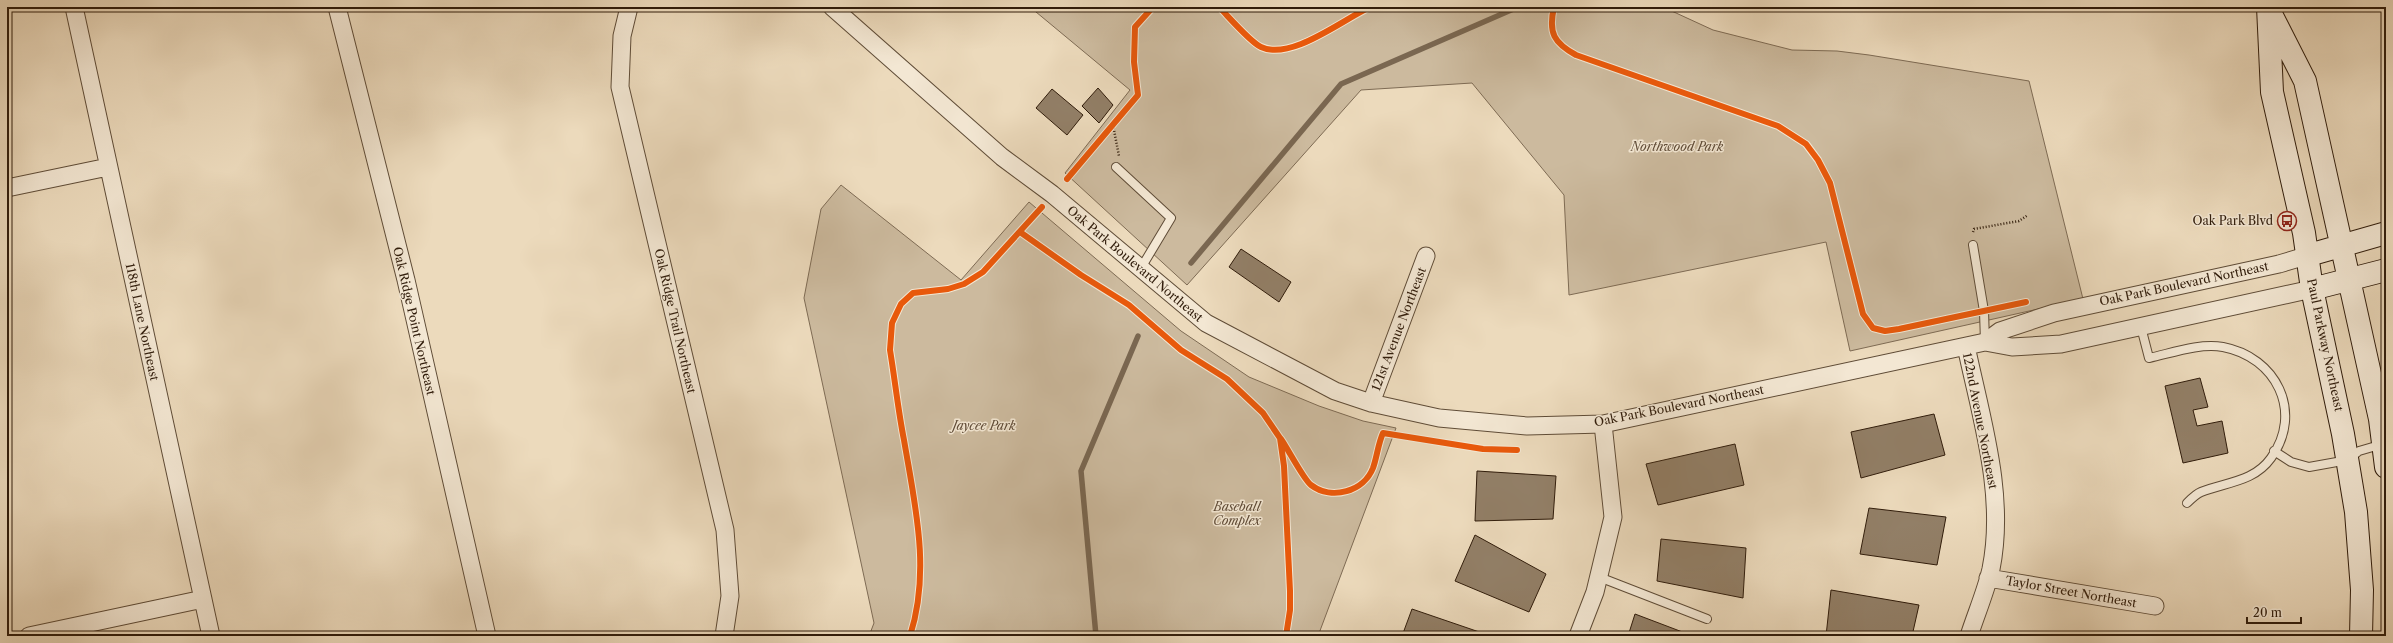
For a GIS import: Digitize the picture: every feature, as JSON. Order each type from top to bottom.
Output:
[{"type":"street","name":"118th Lane Northeast","points":[[74,7],[211,636]]},
{"type":"street","name":"Oak Ridge Point Northeast","points":[[337,7],[406,280],[487,636]]},
{"type":"street","name":"Oak Ridge Trail Northeast","points":[[629,7],[622,36],[620,87],[724,530],[730,596],[724,636]]},
{"type":"street","name":"Oak Park Boulevard Northeast","points":[[832,7],[1002,158],[1052,194],[1206,323],[1335,391],[1371,403],[1439,418],[1527,426],[1603,424],[1985,342],[2012,347],[2061,344],[2312,289],[2386,270]]},
{"type":"street","name":"Paul Parkway Northeast","points":[[2268,8],[2304,81],[2347,280],[2380,419],[2386,467]]},
{"type":"street","name":"Paul Parkway Northeast","points":[[2268,8],[2272,92],[2309,255],[2312,289],[2348,460],[2356,512],[2362,582],[2361,636]]},
{"type":"street","points":[[7,188],[108,167]]},
{"type":"street","name":"Oak Park Boulevard Northeast","points":[[1985,342],[2000,331],[2054,314],[2279,264],[2340,244],[2386,233]]},
{"type":"street","name":"121st Avenue Northeast","points":[[1371,403],[1426,256]]},
{"type":"street","name":"122nd Avenue Northeast","points":[[1966,346],[1993,478],[1995,510],[1991,569],[1969,636]]},
{"type":"street","points":[[1578,636],[1599,577],[1614,517],[1603,424]]},
{"type":"street","name":"Taylor Street Northeast","points":[[1988,578],[2155,606]]},
{"type":"street","points":[[29,636],[203,599]]},
{"type":"lane","points":[[1116,167],[1171,218],[1141,268]]},
{"type":"lane","points":[[1973,246],[1984,311],[1985,342]]},
{"type":"lane","points":[[2141,326],[2149,358],[2203,346],[2222,347],[2242,352],[2261,364],[2277,382],[2285,402],[2282,433],[2271,458],[2256,472],[2235,483],[2200,492],[2187,503]]},
{"type":"lane","points":[[2274,451],[2291,462],[2309,467],[2348,460],[2359,451],[2384,443]]},
{"type":"lane","points":[[1599,577],[1707,619]]},
{"type":"path","points":[[1109,130],[1118,119]]},
{"type":"path","points":[[1114,125],[1119,158],[1116,167]]},
{"type":"path","points":[[1973,246],[1971,235],[1974,230],[2019,221],[2028,215]]},
{"type":"green space","name":"Northwood Park","points":[[1030,7],[1663,7],[1713,30],[1792,50],[1837,51],[1869,55],[2029,81],[2083,299],[1850,351],[1826,242],[1569,295],[1564,195],[1472,83],[1361,90],[1187,285],[1065,173],[1130,90]]},
{"type":"green space","name":"Jaycee Park","points":[[841,185],[961,280],[1029,202],[1181,331],[1249,377],[1319,406],[1363,421],[1396,428],[1318,636],[869,636],[874,623],[804,298],[821,209]]},
{"type":"building","points":[[1098,88],[1113,105],[1099,123],[1082,106]]},
{"type":"building","points":[[1052,89],[1083,115],[1067,135],[1036,108]]},
{"type":"building","points":[[1241,249],[1291,282],[1279,302],[1229,267]]},
{"type":"building","points":[[2200,378],[2208,407],[2193,410],[2197,426],[2222,421],[2228,453],[2183,463],[2165,386]]},
{"type":"building","points":[[1934,414],[1945,455],[1861,478],[1851,432]]},
{"type":"building","points":[[1735,444],[1744,485],[1658,505],[1646,464]]},
{"type":"building","points":[[1477,471],[1556,476],[1553,519],[1475,521]]},
{"type":"building","points":[[1869,508],[1946,517],[1937,565],[1860,554]]},
{"type":"building","points":[[1475,535],[1546,574],[1529,612],[1455,581]]},
{"type":"building","points":[[1661,539],[1746,548],[1743,598],[1657,581]]},
{"type":"building","points":[[1831,590],[1919,605],[1912,636],[1826,636]]},
{"type":"building","points":[[1412,609],[1491,636],[1402,636]]},
{"type":"building","points":[[1635,614],[1693,636],[1628,636]]},
{"type":"waterway","points":[[1191,263],[1341,84],[1518,7]]},
{"type":"waterway","points":[[1096,636],[1081,471],[1138,336]]},
{"type":"cycle path","points":[[1067,179],[1138,95],[1134,62],[1135,27],[1153,7]]},
{"type":"cycle path","points":[[1219,7],[1245,35],[1256,44],[1273,50],[1301,44],[1370,7]]},
{"type":"cycle path","points":[[1554,7],[1552,16],[1554,36],[1568,51],[1778,126],[1806,144],[1818,160],[1830,183],[1863,314],[1873,328],[1885,331],[1899,329],[2026,302]]},
{"type":"cycle path","points":[[910,636],[916,612],[919,587],[919,538],[913,489],[900,418],[890,350],[892,323],[901,304],[913,293],[948,289],[964,284],[983,272],[1042,207]]},
{"type":"cycle path","points":[[1020,232],[1081,275],[1129,305],[1181,350],[1227,379],[1263,413],[1280,438],[1284,466],[1290,591],[1290,610],[1286,636]]},
{"type":"cycle path","points":[[1281,439],[1300,471],[1311,485],[1319,490],[1337,493],[1355,488],[1369,476],[1376,459],[1383,433],[1483,449],[1517,450]]},
{"type":"place","name":"Oak Park Blvd","points":[[2287,221]]},
{"type":"park label","name":"Baseball Complex","points":[[1237,514]]}]
